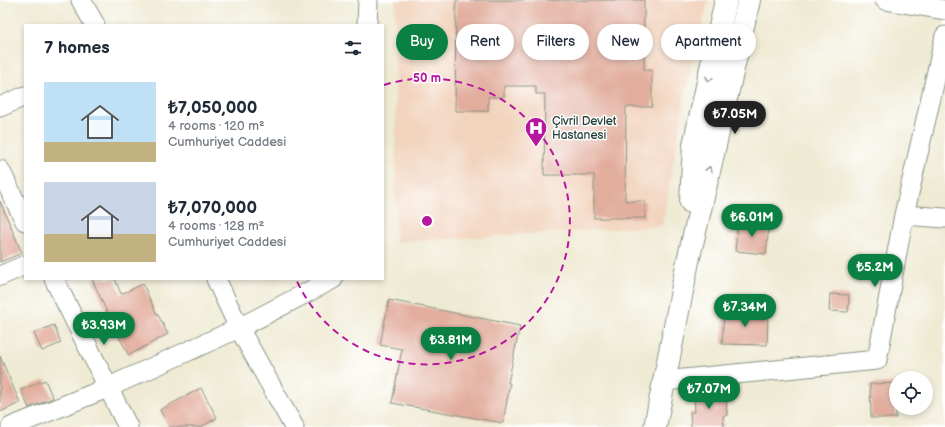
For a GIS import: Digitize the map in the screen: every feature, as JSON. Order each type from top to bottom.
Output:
[{"type":"main road","points":[[688,262],[694,145],[726,0]]},
{"type":"main road","points":[[655,427],[688,262],[749,0]]},
{"type":"street","points":[[81,0],[93,24]]},
{"type":"street","points":[[367,24],[368,0]]},
{"type":"street","points":[[885,0],[945,10]]},
{"type":"street","points":[[664,381],[877,360],[904,215],[945,36]]},
{"type":"street","points":[[0,107],[24,96]]},
{"type":"street","points":[[0,170],[24,219]]},
{"type":"street","points":[[904,215],[945,218]]},
{"type":"street","points":[[0,276],[24,265]]},
{"type":"street","points":[[54,280],[128,427]]},
{"type":"street","points":[[216,280],[239,328],[294,427]]},
{"type":"street","points":[[11,427],[108,388],[239,328],[331,280]]},
{"type":"shaded area","name":"Çivril Devlet Hastanesi","points":[[395,0],[709,0],[702,24],[661,24],[661,60],[692,60],[662,226],[396,242]]},
{"type":"building","points":[[456,0],[644,0],[644,24],[597,24],[597,60],[644,60],[644,70],[652,70],[652,107],[626,107],[625,201],[645,201],[645,218],[594,218],[594,175],[544,175],[545,94],[536,94],[536,86],[504,86],[504,97],[488,97],[488,111],[455,111]]},
{"type":"building","points":[[0,201],[22,253],[0,262]]},
{"type":"building","points":[[738,223],[769,226],[766,254],[735,251]]},
{"type":"building","points":[[92,280],[115,280],[121,294],[143,284],[156,313],[168,334],[129,355],[115,330]]},
{"type":"building","points":[[830,294],[849,295],[848,312],[829,311]]},
{"type":"building","points":[[389,300],[520,326],[508,383],[510,383],[503,423],[392,403],[402,349],[380,345]]},
{"type":"building","points":[[724,311],[768,313],[767,345],[722,344]]},
{"type":"building","points":[[54,325],[61,343],[42,351],[34,333]]},
{"type":"building","points":[[0,356],[20,403],[0,412]]},
{"type":"building","points":[[45,380],[53,398],[29,408],[21,390]]},
{"type":"building","points":[[889,383],[889,415],[896,415],[896,418],[871,418],[870,384]]},
{"type":"building","points":[[201,388],[217,418],[201,427],[169,427],[160,410]]},
{"type":"building","points":[[726,392],[727,415],[723,416],[724,427],[691,427],[690,412],[695,412],[694,394]]},
{"type":"place","name":"Çivril Devlet Hastanesi","points":[[536,148]]}]
